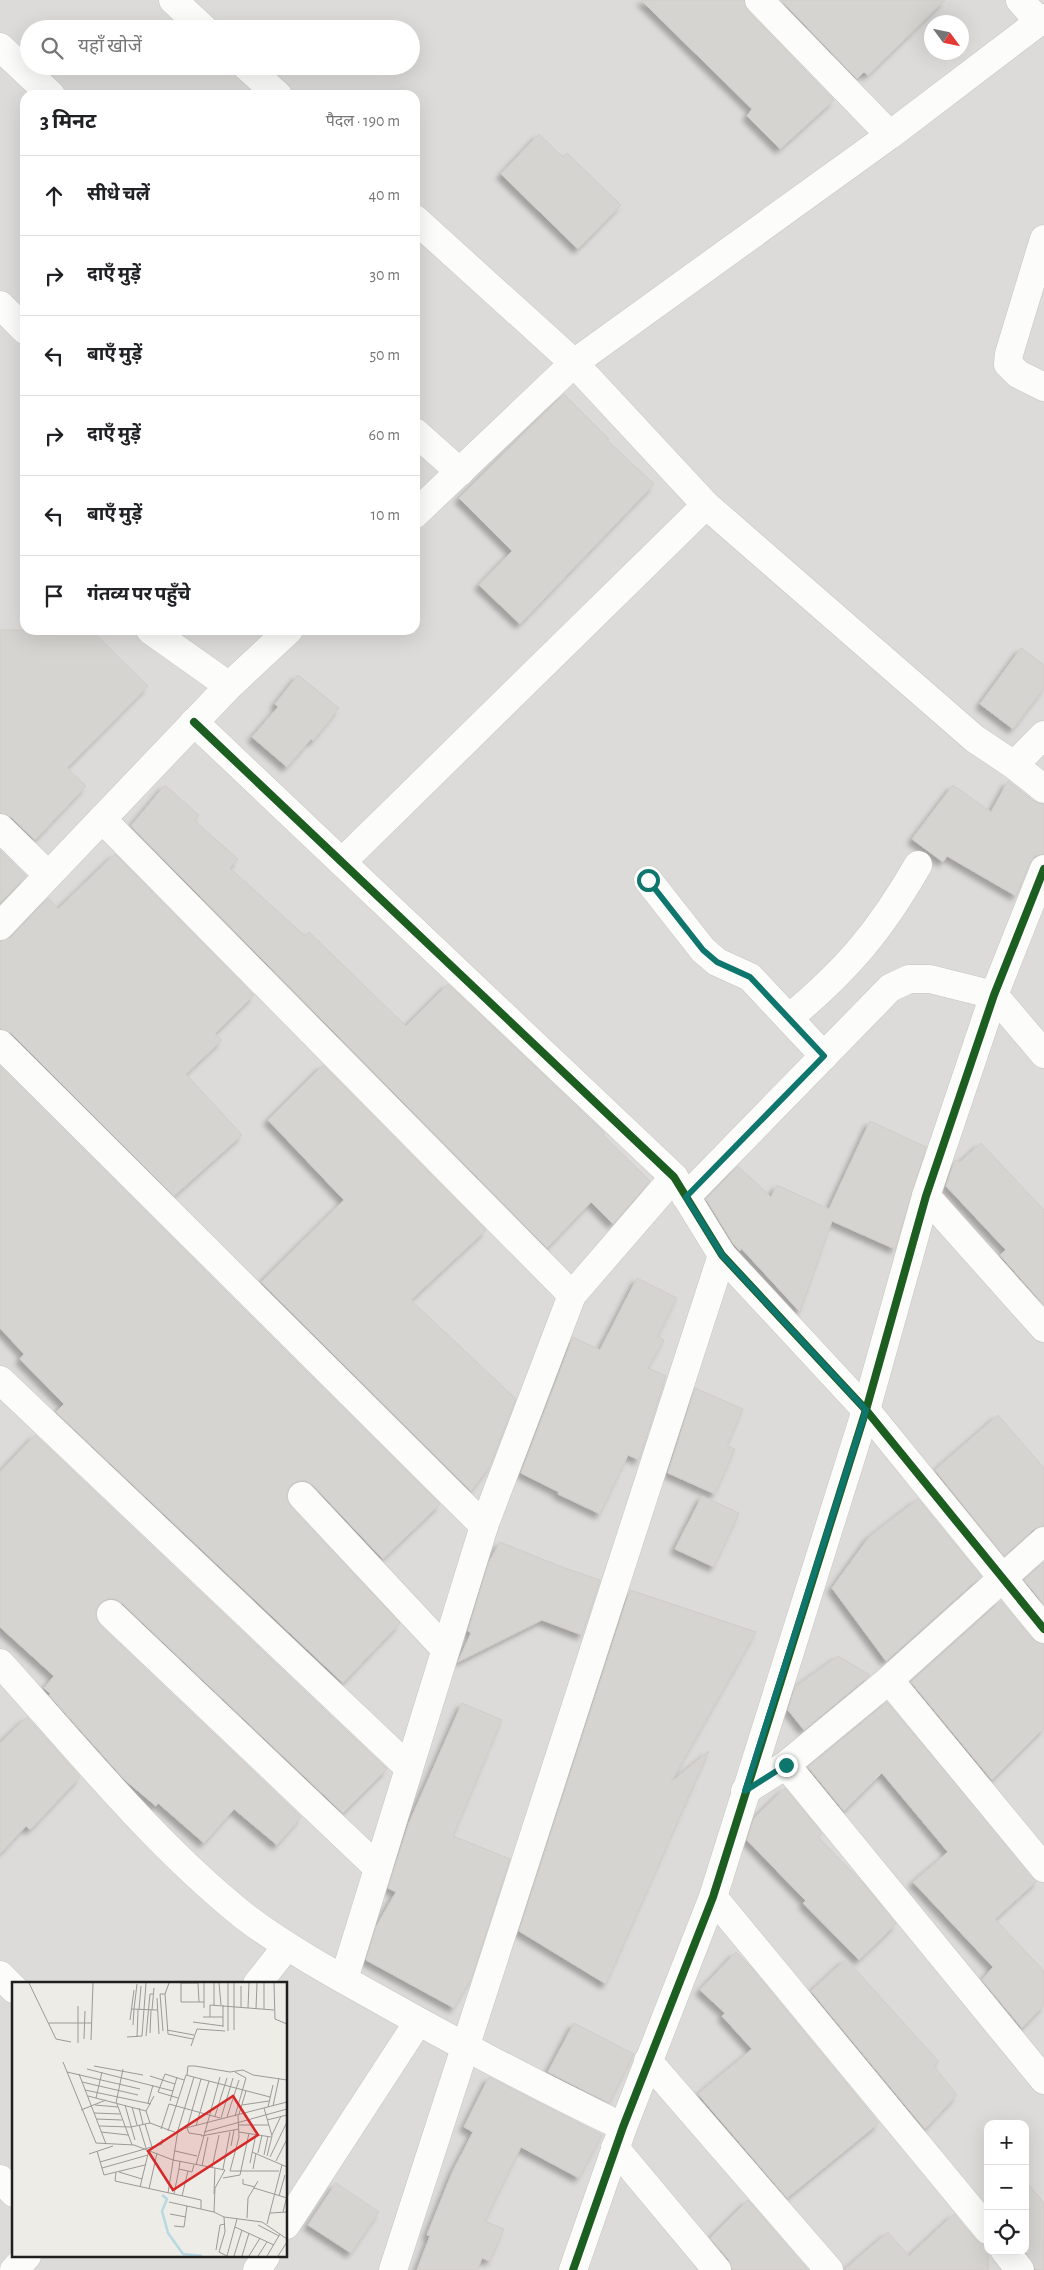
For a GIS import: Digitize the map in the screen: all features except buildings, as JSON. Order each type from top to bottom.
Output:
[{"type":"street","points":[[172,0],[194,20]]},
{"type":"street","points":[[759,0],[890,135]]},
{"type":"street","points":[[420,509],[574,363],[890,135],[1042,20],[1020,0]]},
{"type":"street","points":[[0,47],[20,66]]},
{"type":"street","points":[[30,75],[46,90]]},
{"type":"street","points":[[256,75],[272,90]]},
{"type":"street","points":[[420,224],[574,363],[706,505],[975,738],[1044,789]]},
{"type":"street","points":[[1044,239],[1009,354],[1008,364],[1018,374],[1044,386]]},
{"type":"street","points":[[0,305],[20,325]]},
{"type":"street","points":[[420,436],[460,472]]},
{"type":"street","points":[[342,862],[706,505]]},
{"type":"street","points":[[157,635],[229,686]]},
{"type":"street","points":[[0,926],[229,686],[284,635]]},
{"type":"street","points":[[194,722],[680,1187],[722,1255],[866,1410],[1044,1629]]},
{"type":"street","points":[[1014,765],[1044,735]]},
{"type":"street","points":[[102,819],[572,1296]]},
{"type":"street","points":[[0,828],[48,875]]},
{"type":"street","points":[[789,1018],[828,986],[862,950],[892,909],[918,865]]},
{"type":"street","points":[[573,2270],[619,2138],[713,1897],[866,1410],[926,1196],[994,995],[1044,869]]},
{"type":"street","points":[[648,880],[703,950],[717,962],[750,977],[824,1056]]},
{"type":"street","points":[[344,1980],[408,1767],[484,1526],[572,1296],[680,1187],[824,1056],[890,988],[909,979],[930,979],[994,995],[1044,1054]]},
{"type":"street","points":[[0,1044],[484,1526]]},
{"type":"street","points":[[926,1196],[1044,1328]]},
{"type":"street","points":[[393,2270],[722,1255]]},
{"type":"street","points":[[0,1380],[408,1767]]},
{"type":"street","points":[[302,1496],[445,1649]]},
{"type":"street","points":[[745,1791],[786,1765],[889,1680],[1044,1542]]},
{"type":"street","points":[[111,1614],[378,1868]]},
{"type":"street","points":[[0,1664],[143,1821],[197,1875],[244,1916],[287,1946],[344,1980],[619,2138],[717,2270]]},
{"type":"street","points":[[889,1680],[1044,1868]]},
{"type":"street","points":[[786,1765],[1044,2080]]},
{"type":"street","points":[[713,1897],[984,2225]]},
{"type":"street","points":[[259,1982],[287,1946]]},
{"type":"street","points":[[0,1975],[12,1987]]},
{"type":"street","points":[[288,2221],[418,2022]]},
{"type":"street","points":[[648,2061],[829,2270]]},
{"type":"street","points":[[0,2180],[12,2191]]},
{"type":"street","points":[[1008,2255],[1020,2270]]},
{"type":"street","points":[[14,2270],[25,2258]]},
{"type":"street","points":[[257,2270],[265,2258]]},
{"type":"shaded area","points":[[0,0],[1044,0],[1044,2270],[0,2270]]},
{"type":"cycle path","points":[[194,722],[674,1177],[722,1255],[866,1410],[1044,1629]]},
{"type":"cycle path","points":[[573,2270],[623,2127],[713,1897],[866,1410],[926,1196],[994,995],[1044,869]]},
{"type":"route","points":[[648,880],[703,950],[727,968],[740,970],[750,977],[824,1056],[686,1197],[722,1255],[866,1410],[745,1791],[786,1765]]}]
